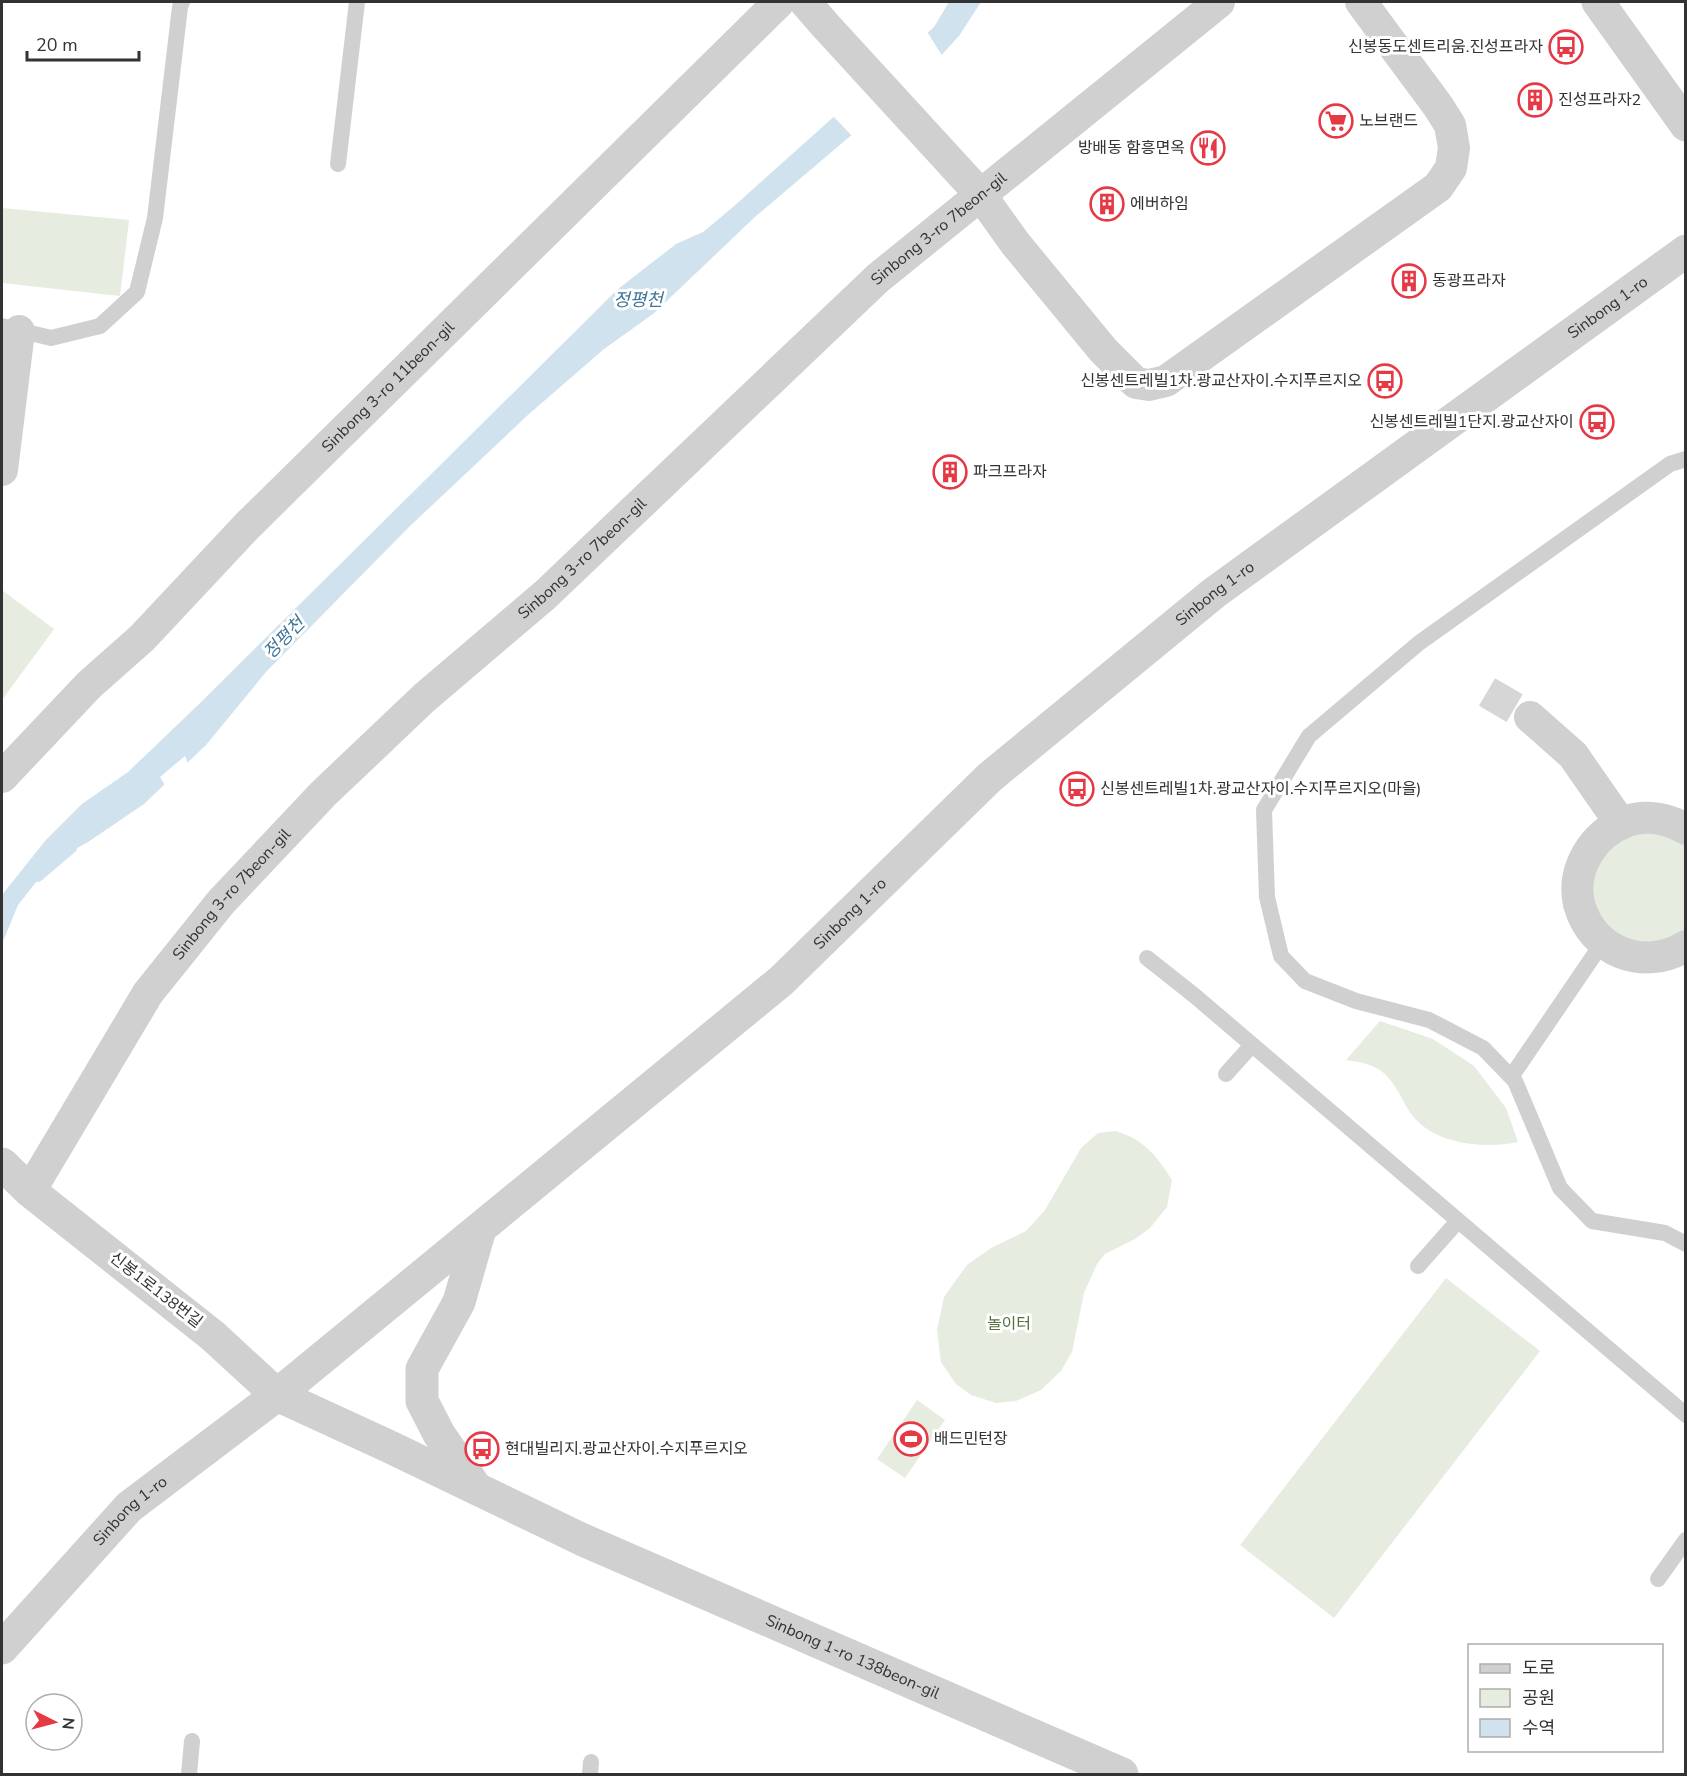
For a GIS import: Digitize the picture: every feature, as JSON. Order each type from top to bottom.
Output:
[{"type":"street","name":"Sinbong 3-ro 11beon-gil","points":[[2,777],[89,686],[142,638],[265,508],[779,2]]},
{"type":"street","points":[[805,2],[980,194],[1015,243],[1103,350],[1136,383],[1149,385],[1166,381],[1438,187],[1451,168],[1454,148],[1447,119],[1362,2]]},
{"type":"street","name":"Sinbong 3-ro 7beon-gil","points":[[30,1191],[148,993],[221,902],[308,811],[424,698],[545,595],[878,278],[1219,2]]},
{"type":"street","points":[[1601,3],[1686,125]]},
{"type":"street","name":"Sinbong 1-ro","points":[[2,1648],[129,1507],[277,1395],[781,981],[990,777],[1214,593],[1686,251]]},
{"type":"street","points":[[2,470],[10,329]]},
{"type":"street","points":[[1530,717],[1573,755],[1621,824]]},
{"type":"street","points":[[1686,830],[1676,823],[1654,818],[1633,819],[1612,827],[1595,841],[1584,860],[1578,881],[1579,903],[1588,924],[1603,942],[1624,954],[1648,958],[1673,954],[1686,946]]},
{"type":"street","name":"신봉1로138번길","points":[[2,1164],[30,1191],[213,1336],[277,1395]]},
{"type":"street","points":[[477,1489],[439,1434],[422,1401],[422,1369],[459,1302],[480,1228]]},
{"type":"street","name":"Sinbong 1-ro 138beon-gil","points":[[277,1395],[581,1539],[1122,1774]]},
{"type":"lane","points":[[10,329],[51,338],[100,326],[137,292],[155,218],[182,2]]},
{"type":"lane","points":[[338,164],[357,2]]},
{"type":"lane","points":[[1686,459],[1670,464],[1419,643],[1309,736],[1264,810],[1267,897],[1281,956],[1305,981],[1356,1001],[1429,1020],[1483,1048],[1515,1081],[1560,1188],[1592,1221],[1665,1233],[1686,1244]]},
{"type":"lane","points":[[1511,1077],[1603,942]]},
{"type":"lane","points":[[1147,958],[1686,1415]]},
{"type":"lane","points":[[1226,1074],[1252,1045]]},
{"type":"lane","points":[[1418,1266],[1458,1221]]},
{"type":"lane","points":[[1658,1579],[1686,1540]]},
{"type":"lane","points":[[189,1774],[192,1741]]},
{"type":"green space","points":[[2,208],[129,220],[120,296],[2,283]]},
{"type":"green space","points":[[2,590],[54,629],[2,700]]},
{"type":"green space","points":[[1614,831],[1685,835],[1685,941],[1648,954],[1590,922],[1587,861]]},
{"type":"green space","points":[[1380,1021],[1433,1039],[1474,1066],[1506,1108],[1518,1142],[1476,1144],[1447,1139],[1433,1133],[1412,1115],[1390,1079],[1379,1069],[1346,1060]]},
{"type":"green space","name":"놀이터","points":[[1115,1131],[1142,1143],[1166,1171],[1172,1180],[1167,1207],[1150,1228],[1135,1239],[1105,1254],[1097,1264],[1084,1293],[1072,1352],[1061,1371],[1041,1390],[1016,1401],[996,1403],[971,1395],[956,1384],[941,1362],[937,1330],[944,1297],[967,1265],[991,1248],[1026,1231],[1045,1210],[1081,1148],[1098,1133]]},
{"type":"green space","points":[[1446,1278],[1540,1351],[1334,1618],[1240,1545]]},
{"type":"green space","name":"배드민턴장","points":[[917,1400],[945,1420],[905,1478],[877,1459]]},
{"type":"water","name":"정평천","points":[[949,2],[981,2],[959,36],[927,71],[756,216],[653,314],[604,349],[529,414],[410,526],[266,672],[206,745],[144,804],[88,842],[52,862],[18,905],[2,944],[2,895],[45,841],[82,804],[128,772],[197,706],[618,289],[676,244],[703,232],[733,207],[934,27]]},
{"type":"pier","points":[[926,30],[943,57],[929,73],[853,137],[832,115]]},
{"type":"pier","points":[[185,756],[189,766],[166,787],[160,777]]},
{"type":"waterway","name":"정평천","points":[[38,877],[72,848]]},
{"type":"tunnel","points":[[1487,692],[1530,717]]},
{"type":"place","name":"신봉동도센트리움.진성프라자","points":[[1566,47]]},
{"type":"place","name":"진성프라자2","points":[[1535,100]]},
{"type":"place","name":"노브랜드","points":[[1336,121]]},
{"type":"place","name":"방배동 함흥면옥","points":[[1208,148]]},
{"type":"place","name":"에버하임","points":[[1107,204]]},
{"type":"place","name":"동광프라자","points":[[1409,281]]},
{"type":"place","name":"신봉센트레빌1차.광교산자이.수지푸르지오","points":[[1385,381]]},
{"type":"place","name":"신봉센트레빌1단지.광교산자이","points":[[1597,422]]},
{"type":"place","name":"파크프라자","points":[[950,472]]},
{"type":"place","name":"신봉센트레빌1차.광교산자이.수지푸르지오(마을)","points":[[1077,789]]},
{"type":"place","name":"배드민턴장","points":[[911,1439]]},
{"type":"place","name":"현대빌리지.광교산자이.수지푸르지오","points":[[482,1449]]}]
